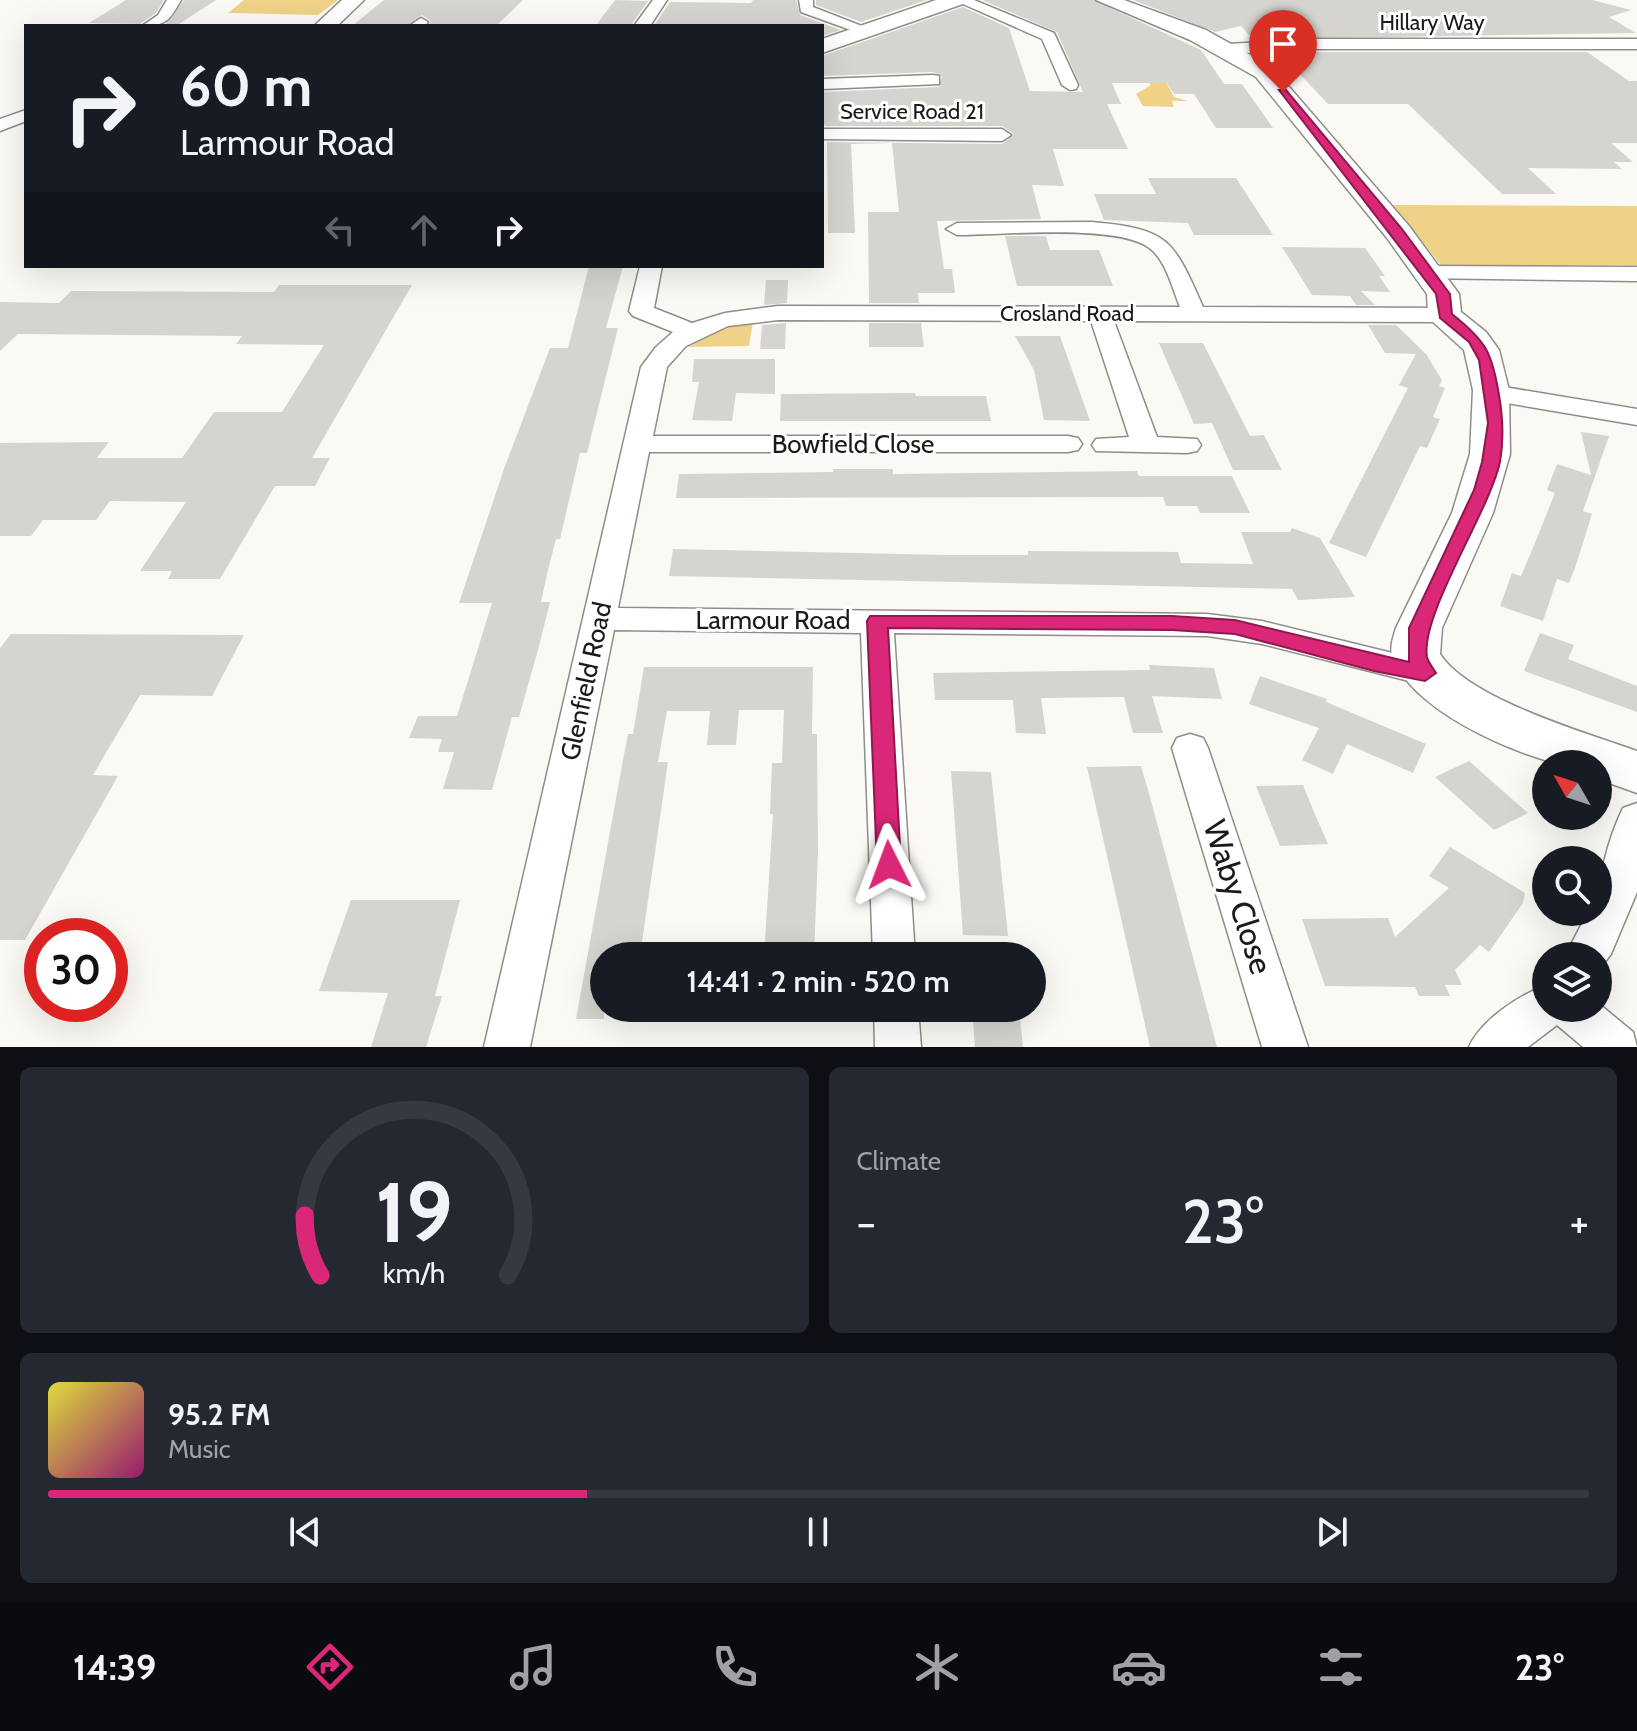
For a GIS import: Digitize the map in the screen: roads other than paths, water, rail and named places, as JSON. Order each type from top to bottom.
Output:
[{"type":"street","points":[[154,24],[164,18],[174,0]]},
{"type":"street","points":[[327,24],[354,0]]},
{"type":"street","points":[[643,24],[660,0]]},
{"type":"street","points":[[806,0],[806,9],[864,30]]},
{"type":"street","points":[[824,45],[958,0],[1049,36],[1070,85]]},
{"type":"street","points":[[1106,0],[1228,49],[1264,72],[1428,273],[1443,294],[1445,315],[1475,340],[1486,360],[1496,423],[1487,476],[1415,644],[1417,658],[1425,673]]},
{"type":"street","name":"Hillary Way","points":[[1228,49],[1316,44],[1637,44]]},
{"type":"street","points":[[1605,44],[1626,58]]},
{"type":"street","points":[[824,84],[910,72],[933,80]]},
{"type":"street","points":[[0,126],[24,116]]},
{"type":"street","name":"Service Road 21","points":[[824,134],[1002,135]]},
{"type":"street","points":[[957,229],[1119,230],[1157,242],[1194,313]]},
{"type":"street","points":[[651,268],[641,311],[691,331]]},
{"type":"street","points":[[1428,273],[1637,274]]},
{"type":"street","name":"Crosland Road","points":[[691,331],[717,321],[778,313],[1445,315]]},
{"type":"street","points":[[1100,314],[1146,445]]},
{"type":"street","name":"Glenfield Road","points":[[507,1047],[654,367],[671,344],[691,331]]},
{"type":"street","points":[[1492,393],[1637,417]]},
{"type":"street","name":"Bowfield Close","points":[[637,444],[1068,444]]},
{"type":"street","points":[[1106,445],[1187,445]]},
{"type":"street","name":"Larmour Road","points":[[600,619],[1172,623],[1235,627],[1374,664],[1425,673],[1447,692],[1474,707],[1637,772]]},
{"type":"street","points":[[877,621],[893,942]]},
{"type":"street","name":"Waby Close","points":[[1190,748],[1285,1047]]},
{"type":"street","points":[[1596,942],[1619,885],[1637,819]]},
{"type":"street","points":[[1492,1047],[1532,1017]]},
{"type":"street","points":[[897,1022],[898,1047]]},
{"type":"street","points":[[1587,1022],[1617,1047]]}]
